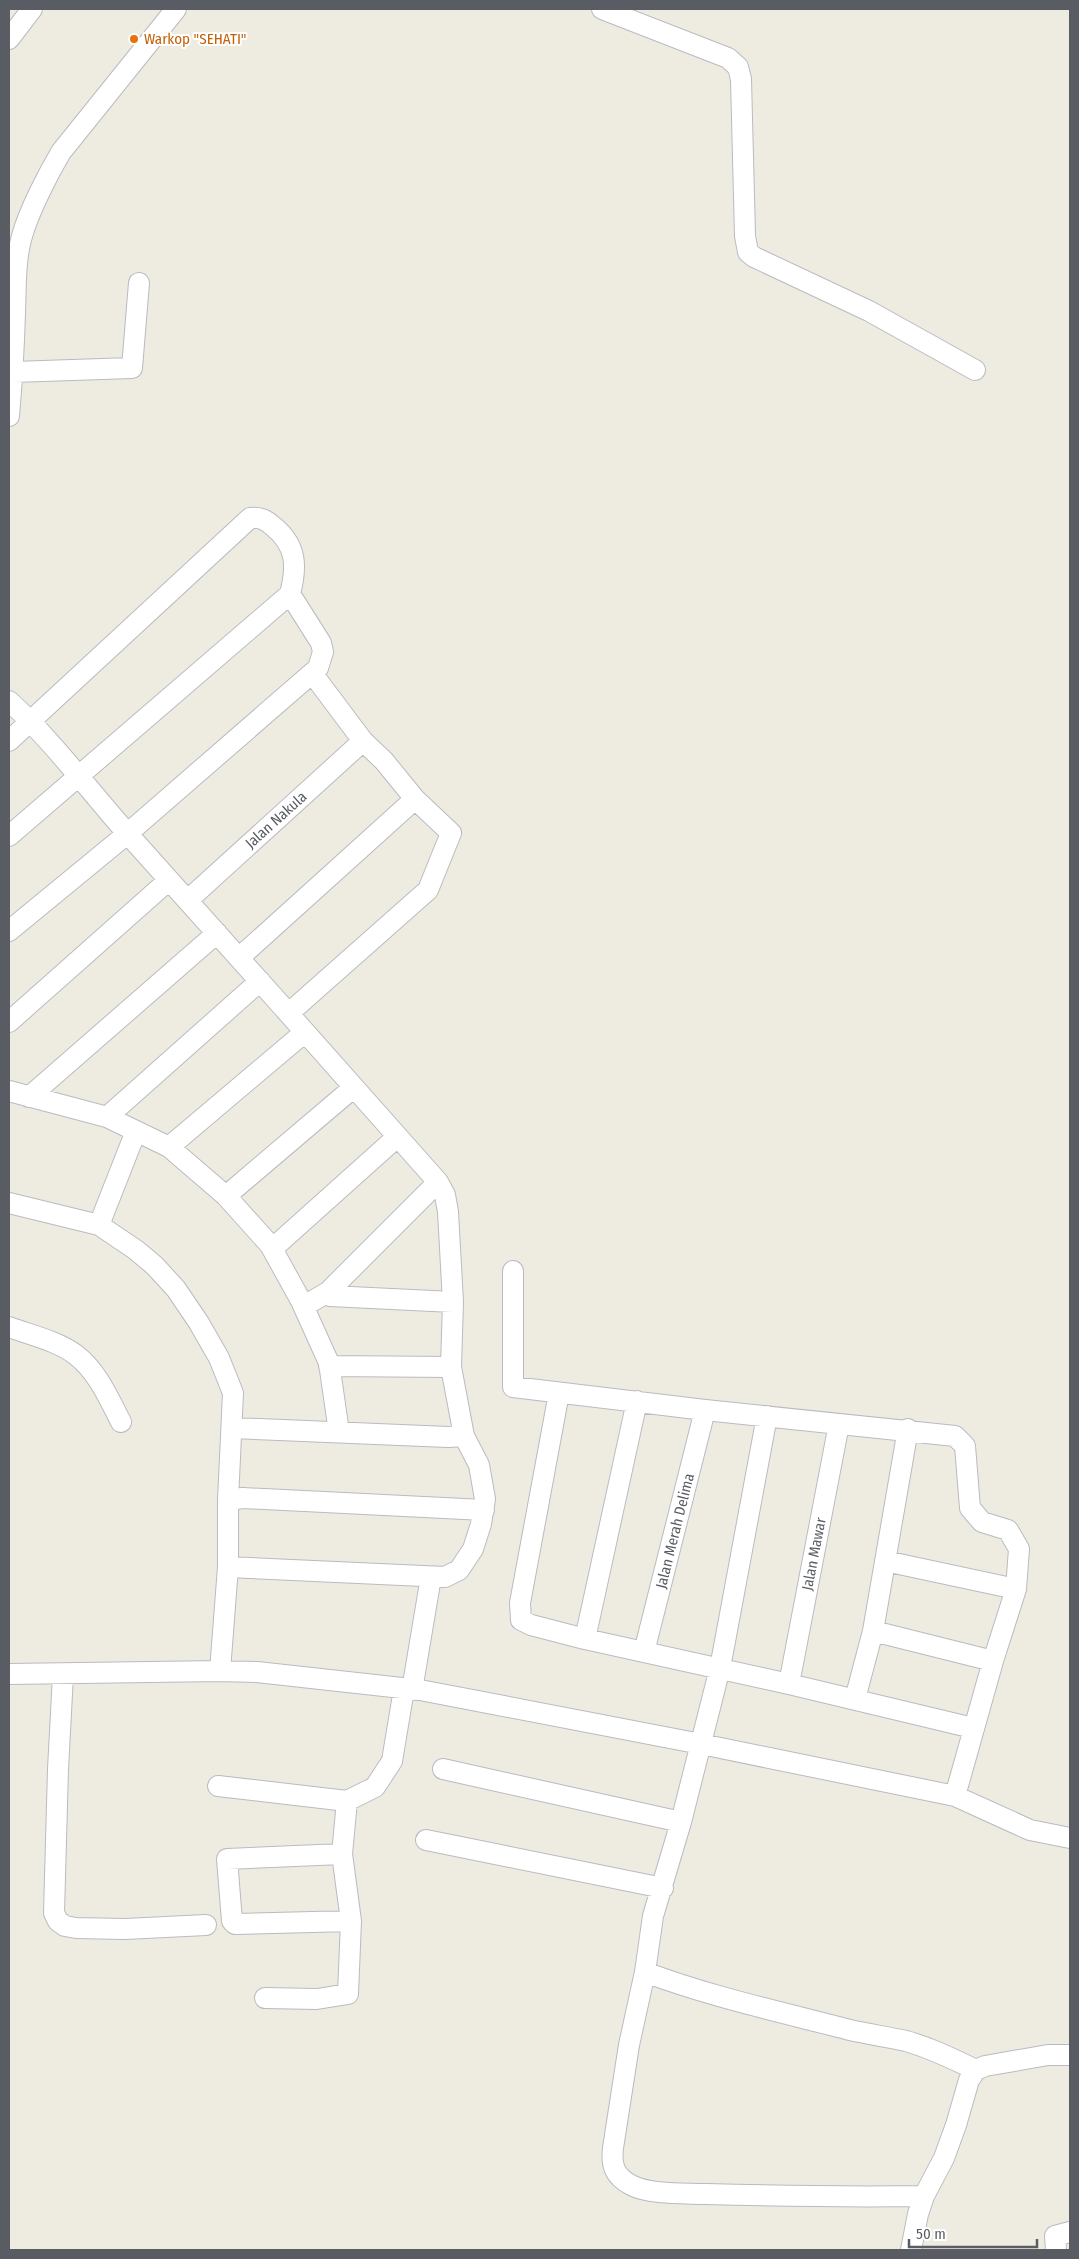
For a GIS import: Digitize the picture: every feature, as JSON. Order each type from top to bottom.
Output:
[{"type":"street","points":[[9,39],[32,9]]},
{"type":"street","points":[[9,416],[13,372],[13,265],[22,236],[48,173],[61,152],[176,9]]},
{"type":"street","points":[[602,9],[728,58],[738,67],[741,79],[745,236],[748,252],[754,257],[869,311],[975,370]]},
{"type":"street","points":[[13,372],[132,368],[139,283]]},
{"type":"street","points":[[9,741],[250,518],[258,517],[266,520],[285,536],[293,553],[295,566],[290,594],[9,836]]},
{"type":"street","points":[[9,931],[127,834],[312,673],[322,660],[321,642],[290,594]]},
{"type":"street","points":[[289,1013],[428,890],[451,834],[415,799],[384,761],[363,740],[312,673]]},
{"type":"street","points":[[9,701],[31,722],[127,834],[240,957],[353,1088],[438,1182],[445,1195],[448,1212],[453,1302],[452,1367],[464,1436],[479,1466],[484,1493],[484,1510],[478,1535],[459,1570],[445,1577],[431,1577],[228,1568]]},
{"type":"street","name":"Jalan Nakula","points":[[188,900],[363,740]]},
{"type":"street","points":[[240,957],[415,799]]},
{"type":"street","points":[[9,1022],[170,880]]},
{"type":"street","points":[[29,1097],[217,933]]},
{"type":"street","points":[[107,1117],[260,981]]},
{"type":"street","points":[[170,1147],[305,1032]]},
{"type":"street","points":[[226,1196],[353,1088]]},
{"type":"street","points":[[9,1090],[107,1117],[170,1147],[226,1196],[272,1249],[304,1306],[325,1351],[339,1432]]},
{"type":"street","points":[[98,1225],[136,1131]]},
{"type":"street","points":[[272,1249],[398,1137]]},
{"type":"street","points":[[304,1306],[328,1292],[438,1182]]},
{"type":"street","points":[[9,1202],[98,1225],[155,1266],[176,1290],[199,1323],[219,1358],[233,1393],[233,1428],[228,1500],[228,1568],[220,1671]]},
{"type":"street","points":[[513,1271],[513,1387],[525,1390],[705,1410],[908,1429],[955,1436],[965,1446],[970,1508],[982,1522],[1008,1530],[1019,1548],[1016,1589],[973,1728],[955,1796]]},
{"type":"street","points":[[328,1292],[330,1296],[453,1302]]},
{"type":"street","points":[[9,1327],[64,1347],[76,1354],[94,1373],[121,1422]]},
{"type":"street","points":[[329,1366],[452,1367]]},
{"type":"street","points":[[558,1393],[519,1610],[521,1620],[531,1625],[584,1639],[720,1668],[973,1728]]},
{"type":"street","points":[[584,1639],[636,1401]]},
{"type":"street","name":"Jalan Merah Delima","points":[[644,1652],[705,1410]]},
{"type":"street","points":[[767,1416],[720,1668],[681,1822],[663,1888],[653,1916],[612,2160],[615,2173],[631,2185],[677,2194],[801,2197],[924,2196]]},
{"type":"street","name":"Jalan Mawar","points":[[789,1684],[839,1424]]},
{"type":"street","points":[[233,1428],[464,1436]]},
{"type":"street","points":[[855,1699],[873,1631],[908,1429]]},
{"type":"street","points":[[228,1500],[244,1498],[484,1510]]},
{"type":"street","points":[[885,1561],[1016,1589]]},
{"type":"street","points":[[218,1786],[347,1800],[375,1787],[392,1761],[412,1690],[431,1577]]},
{"type":"street","points":[[873,1631],[993,1661]]},
{"type":"street","points":[[9,1674],[257,1672],[463,1697],[955,1796],[1030,1830],[1070,1838]]},
{"type":"street","points":[[63,1674],[54,1913],[58,1921],[70,1927],[115,1929],[206,1924]]},
{"type":"street","points":[[443,1769],[681,1822]]},
{"type":"street","points":[[265,1998],[317,1999],[348,1994],[351,1921],[342,1854],[347,1800]]},
{"type":"street","points":[[426,1840],[663,1888]]},
{"type":"street","points":[[342,1854],[230,1857],[227,1859],[232,1921],[235,1924],[351,1921]]},
{"type":"street","points":[[645,1972],[671,1982],[938,2051],[976,2070]]},
{"type":"street","points":[[911,2250],[918,2214],[924,2196],[944,2158],[956,2125],[966,2088],[976,2070],[985,2066],[1048,2055],[1070,2056]]},
{"type":"street","points":[[1056,2250],[1055,2236],[1070,2232]]},
{"type":"place","name":"Warkop \"SEHATI\"","points":[[134,39]]}]
